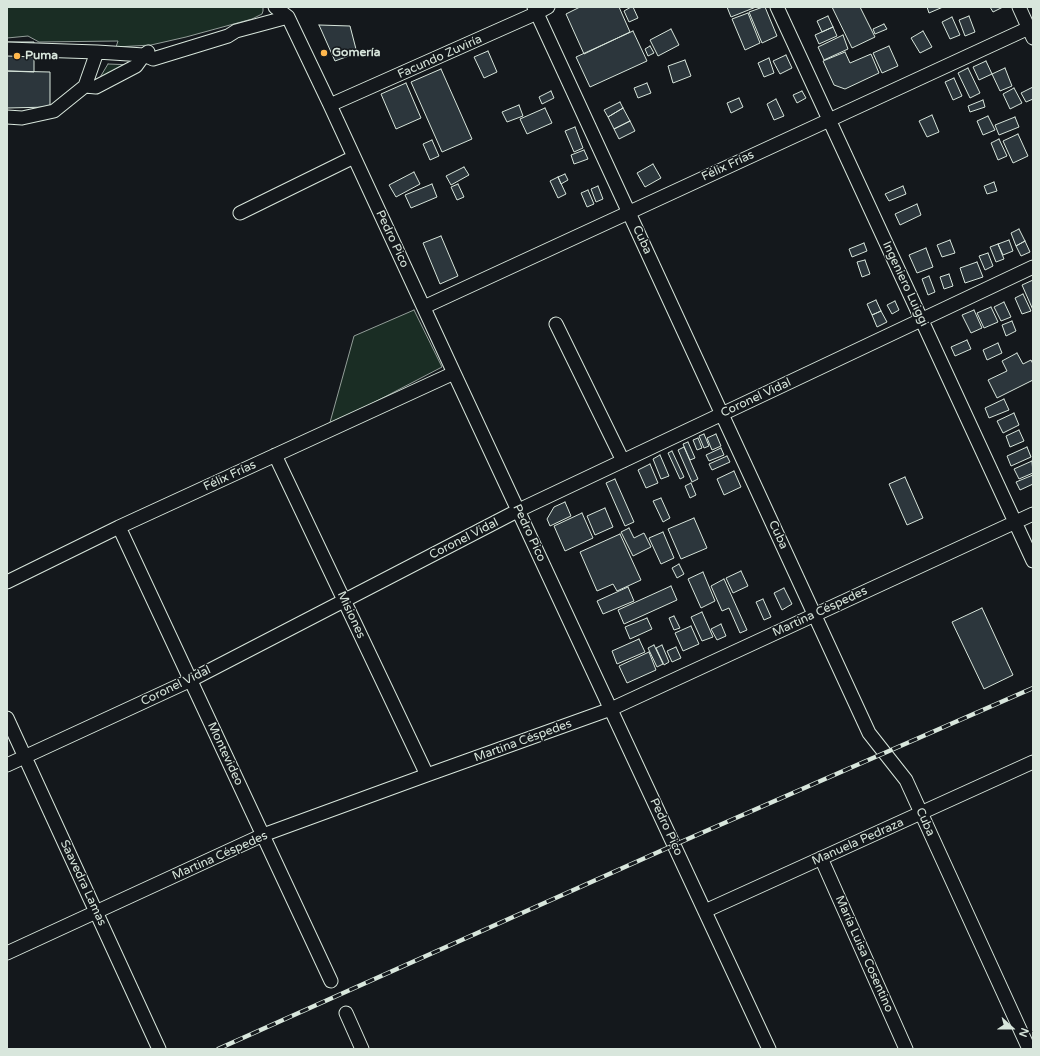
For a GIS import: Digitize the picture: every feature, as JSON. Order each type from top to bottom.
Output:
[{"type":"street","name":"Pedro Pico","points":[[275,7],[288,12],[454,373],[769,1049]]},
{"type":"street","name":"Ingeniero Luiggi","points":[[777,7],[1033,561]]},
{"type":"street","points":[[1019,7],[1031,31]]},
{"type":"street","name":"Facundo Zuviría","points":[[330,105],[540,9]]},
{"type":"street","name":"Cuba","points":[[540,9],[629,212],[869,733],[906,780],[1029,1049]]},
{"type":"street","points":[[7,50],[97,52],[144,56],[153,59],[228,36],[236,31],[288,12]]},
{"type":"street","name":"Félix Frías","points":[[424,307],[829,120],[1031,31]]},
{"type":"street","points":[[7,117],[22,118],[54,111],[85,86],[97,52]]},
{"type":"street","points":[[85,86],[96,87],[136,66],[144,56]]},
{"type":"street","points":[[240,213],[354,157]]},
{"type":"street","name":"Coronel Vidal","points":[[7,765],[191,680],[519,510],[1033,267]]},
{"type":"street","points":[[556,324],[623,461]]},
{"type":"street","name":"Félix Frías","points":[[7,582],[119,527],[454,373]]},
{"type":"street","name":"Misiones","points":[[275,455],[427,775]]},
{"type":"street","name":"Martina Céspedes","points":[[7,953],[263,836],[427,775],[611,710],[1033,514]]},
{"type":"street","name":"Montevideo","points":[[119,527],[331,981]]},
{"type":"street","name":"Saavedra Lamas","points":[[7,718],[159,1049]]},
{"type":"street","name":"Manuela Pedraza","points":[[705,911],[1033,762]]},
{"type":"street","name":"María Luisa Cosentino","points":[[821,858],[906,1049]]},
{"type":"street","points":[[346,1013],[362,1049]]},
{"type":"green space","points":[[7,7],[263,7],[263,11],[262,14],[252,19],[186,37],[151,45],[116,47],[118,41],[39,42],[28,36],[7,38]]},
{"type":"green space","points":[[108,64],[133,65],[96,84]]},
{"type":"green space","points":[[414,310],[442,367],[329,426],[354,336]]},
{"type":"building","points":[[580,7],[619,7],[630,32],[584,54],[566,14]]},
{"type":"building","points":[[633,7],[638,18],[629,22],[624,11]]},
{"type":"building","points":[[727,7],[756,7],[731,17]]},
{"type":"building","points":[[765,7],[777,36],[762,43],[749,12]]},
{"type":"building","points":[[832,7],[860,7],[875,37],[852,48]]},
{"type":"building","points":[[927,7],[943,7],[929,13]]},
{"type":"building","points":[[990,7],[1003,7],[993,12]]},
{"type":"building","points":[[748,13],[760,43],[745,50],[732,19]]},
{"type":"building","points":[[828,16],[833,27],[822,32],[817,21]]},
{"type":"building","points":[[969,16],[975,32],[965,36],[959,20]]},
{"type":"building","points":[[952,17],[960,35],[950,39],[942,22]]},
{"type":"building","points":[[884,24],[887,29],[875,34],[873,29]]},
{"type":"building","points":[[319,25],[350,26],[357,53],[335,61]]},
{"type":"building","points":[[833,27],[837,36],[819,44],[815,35]]},
{"type":"building","points":[[671,29],[679,45],[658,56],[650,40]]},
{"type":"building","points":[[633,31],[647,61],[590,87],[576,57]]},
{"type":"building","points":[[923,31],[932,47],[920,53],[911,38]]},
{"type":"building","points":[[843,35],[848,49],[824,60],[818,47]]},
{"type":"building","points":[[7,42],[34,42],[34,72],[7,71]]},
{"type":"building","points":[[650,46],[654,53],[648,56],[645,49]]},
{"type":"building","points":[[889,46],[898,66],[882,73],[873,53]]},
{"type":"building","points":[[488,51],[497,72],[484,78],[474,57]]},
{"type":"building","points":[[845,52],[850,63],[871,54],[879,73],[845,89],[834,85],[823,61]]},
{"type":"building","points":[[786,55],[792,68],[780,74],[773,61]]},
{"type":"building","points":[[769,58],[774,73],[764,77],[758,63]]},
{"type":"building","points":[[685,60],[691,76],[673,83],[668,66]]},
{"type":"building","points":[[986,61],[992,74],[979,80],[973,67]]},
{"type":"building","points":[[968,68],[980,93],[970,98],[958,73]]},
{"type":"building","points":[[1005,68],[1012,86],[1000,91],[992,74]]},
{"type":"building","points":[[441,69],[472,139],[442,152],[411,82]]},
{"type":"building","points":[[7,71],[50,72],[50,107],[7,108]]},
{"type":"building","points":[[954,78],[962,96],[953,100],[945,82]]},
{"type":"building","points":[[406,83],[421,118],[396,129],[381,94]]},
{"type":"building","points":[[647,83],[651,93],[638,98],[634,88]]},
{"type":"building","points":[[1033,87],[1033,99],[1026,102],[1021,93]]},
{"type":"building","points":[[1014,88],[1022,103],[1010,109],[1003,94]]},
{"type":"building","points":[[551,91],[554,98],[542,104],[539,97]]},
{"type":"building","points":[[802,91],[806,98],[797,103],[793,95]]},
{"type":"building","points":[[739,98],[743,107],[731,113],[727,103]]},
{"type":"building","points":[[776,99],[784,116],[774,120],[767,104]]},
{"type":"building","points":[[983,100],[985,107],[970,112],[968,106]]},
{"type":"building","points":[[620,102],[623,108],[608,117],[604,110]]},
{"type":"building","points":[[519,105],[523,116],[507,122],[502,112]]},
{"type":"building","points":[[545,108],[552,123],[527,134],[520,119]]},
{"type":"building","points":[[623,108],[630,121],[614,129],[608,117]]},
{"type":"building","points":[[932,115],[939,132],[927,137],[919,121]]},
{"type":"building","points":[[988,116],[995,130],[983,135],[977,121]]},
{"type":"building","points":[[1015,117],[1019,127],[999,135],[995,125]]},
{"type":"building","points":[[630,121],[635,131],[619,139],[614,129]]},
{"type":"building","points":[[575,127],[583,148],[574,152],[565,131]]},
{"type":"building","points":[[1018,134],[1028,156],[1013,163],[1003,141]]},
{"type":"building","points":[[999,139],[1007,156],[998,160],[991,143]]},
{"type":"building","points":[[432,140],[439,156],[430,160],[423,144]]},
{"type":"building","points":[[584,150],[588,159],[574,164],[571,155]]},
{"type":"building","points":[[653,164],[661,178],[645,187],[637,173]]},
{"type":"building","points":[[464,167],[469,175],[451,185],[446,176]]},
{"type":"building","points":[[414,172],[420,184],[396,197],[389,185]]},
{"type":"building","points":[[565,174],[568,180],[561,184],[558,177]]},
{"type":"building","points":[[558,177],[566,194],[558,198],[550,181]]},
{"type":"building","points":[[994,182],[997,191],[987,194],[984,186]]},
{"type":"building","points":[[432,184],[437,197],[411,208],[405,195]]},
{"type":"building","points":[[458,184],[464,197],[457,200],[451,187]]},
{"type":"building","points":[[598,186],[603,199],[596,202],[591,189]]},
{"type":"building","points":[[903,186],[906,194],[889,201],[885,194]]},
{"type":"building","points":[[588,190],[594,204],[587,207],[581,193]]},
{"type":"building","points":[[917,204],[921,215],[900,225],[895,214]]},
{"type":"building","points":[[1019,229],[1025,241],[1016,246],[1011,233]]},
{"type":"building","points":[[441,236],[458,276],[440,284],[423,243]]},
{"type":"building","points":[[950,240],[955,253],[942,257],[937,245]]},
{"type":"building","points":[[1009,240],[1013,251],[1003,255],[998,244]]},
{"type":"building","points":[[1025,241],[1030,252],[1021,256],[1016,246]]},
{"type":"building","points":[[864,243],[867,251],[852,257],[849,249]]},
{"type":"building","points":[[998,244],[1004,259],[996,262],[990,247]]},
{"type":"building","points":[[926,248],[933,267],[917,273],[909,255]]},
{"type":"building","points":[[988,253],[993,266],[985,270],[979,256]]},
{"type":"building","points":[[865,260],[870,274],[862,277],[857,262]]},
{"type":"building","points":[[977,262],[983,277],[965,283],[960,268]]},
{"type":"building","points":[[949,274],[953,286],[944,289],[940,277]]},
{"type":"building","points":[[929,276],[935,292],[928,295],[922,279]]},
{"type":"building","points":[[1033,280],[1033,310],[1022,285]]},
{"type":"building","points":[[1023,294],[1031,311],[1022,314],[1015,298]]},
{"type":"building","points":[[876,300],[881,311],[872,315],[867,304]]},
{"type":"building","points":[[895,301],[899,310],[892,314],[887,305]]},
{"type":"building","points":[[1004,302],[1011,317],[1001,321],[994,307]]},
{"type":"building","points":[[991,307],[998,322],[984,328],[977,313]]},
{"type":"building","points":[[974,310],[982,328],[971,333],[962,315]]},
{"type":"building","points":[[881,311],[887,322],[877,327],[872,315]]},
{"type":"building","points":[[1012,321],[1016,331],[1006,336],[1002,325]]},
{"type":"building","points":[[967,340],[971,349],[955,356],[951,347]]},
{"type":"building","points":[[998,343],[1002,353],[987,360],[983,350]]},
{"type":"building","points":[[1017,353],[1023,364],[1031,360],[1033,364],[1033,380],[997,398],[988,380],[1007,371],[1002,361]]},
{"type":"building","points":[[1004,399],[1009,410],[989,418],[985,408]]},
{"type":"building","points":[[1014,413],[1019,425],[1003,433],[997,421]]},
{"type":"building","points":[[1019,430],[1024,441],[1010,447],[1006,436]]},
{"type":"building","points":[[704,434],[709,446],[704,448],[699,436]]},
{"type":"building","points":[[716,434],[721,446],[712,450],[707,438]]},
{"type":"building","points":[[698,438],[702,448],[697,450],[693,440]]},
{"type":"building","points":[[688,442],[695,458],[690,460],[683,444]]},
{"type":"building","points":[[684,447],[698,479],[692,482],[678,450]]},
{"type":"building","points":[[1027,447],[1031,457],[1011,466],[1007,456]]},
{"type":"building","points":[[721,448],[724,455],[709,461],[706,455]]},
{"type":"building","points":[[672,451],[684,477],[680,479],[668,453]]},
{"type":"building","points":[[660,455],[669,476],[661,479],[653,459]]},
{"type":"building","points":[[727,456],[730,462],[712,470],[709,464]]},
{"type":"building","points":[[1032,461],[1033,473],[1019,479],[1014,469]]},
{"type":"building","points":[[650,464],[658,483],[646,488],[638,470]]},
{"type":"building","points":[[734,471],[741,487],[724,495],[717,479]]},
{"type":"building","points":[[1033,475],[1033,484],[1020,490],[1016,482]]},
{"type":"building","points":[[905,477],[923,518],[907,525],[889,484]]},
{"type":"building","points":[[615,479],[634,522],[625,526],[606,483]]},
{"type":"building","points":[[691,483],[696,495],[690,498],[685,486]]},
{"type":"building","points":[[661,498],[670,518],[663,522],[653,501]]},
{"type":"building","points":[[565,502],[571,516],[550,526],[547,519],[554,507]]},
{"type":"building","points":[[605,508],[613,527],[595,535],[587,516]]},
{"type":"building","points":[[582,513],[593,538],[565,551],[554,526]]},
{"type":"building","points":[[694,518],[707,548],[681,559],[668,529]]},
{"type":"building","points":[[629,528],[634,538],[644,533],[651,547],[633,556],[621,532]]},
{"type":"building","points":[[663,532],[674,558],[661,564],[649,538]]},
{"type":"building","points":[[620,534],[641,580],[617,591],[613,584],[597,591],[580,552]]},
{"type":"building","points":[[679,564],[684,574],[677,578],[672,568]]},
{"type":"building","points":[[741,571],[748,586],[733,593],[726,578]]},
{"type":"building","points":[[703,572],[715,601],[701,608],[688,579]]},
{"type":"building","points":[[724,579],[747,630],[740,633],[729,608],[722,611],[711,586]]},
{"type":"building","points":[[671,586],[677,600],[624,624],[618,610]]},
{"type":"building","points":[[628,587],[634,601],[603,614],[597,601]]},
{"type":"building","points":[[784,588],[792,604],[782,610],[774,593]]},
{"type":"building","points":[[763,599],[771,617],[764,620],[756,602]]},
{"type":"building","points":[[982,608],[1013,675],[984,689],[952,622]]},
{"type":"building","points":[[702,612],[713,637],[702,641],[691,617]]},
{"type":"building","points":[[674,616],[680,628],[674,630],[669,618]]},
{"type":"building","points":[[647,618],[652,629],[630,639],[625,627]]},
{"type":"building","points":[[721,624],[726,636],[717,640],[711,629]]},
{"type":"building","points":[[691,626],[699,644],[683,651],[675,633]]},
{"type":"building","points":[[639,639],[645,652],[617,664],[612,651]]},
{"type":"building","points":[[654,645],[663,664],[657,667],[648,648]]},
{"type":"building","points":[[662,645],[669,662],[664,665],[656,648]]},
{"type":"building","points":[[676,647],[681,658],[672,662],[667,651]]},
{"type":"building","points":[[649,652],[656,670],[627,683],[619,666]]},
{"type":"railway","points":[[218,1049],[674,845],[1033,688]]},
{"type":"place","name":"Gomería","points":[[324,53]]},
{"type":"place","name":"Puma","points":[[17,56]]}]
